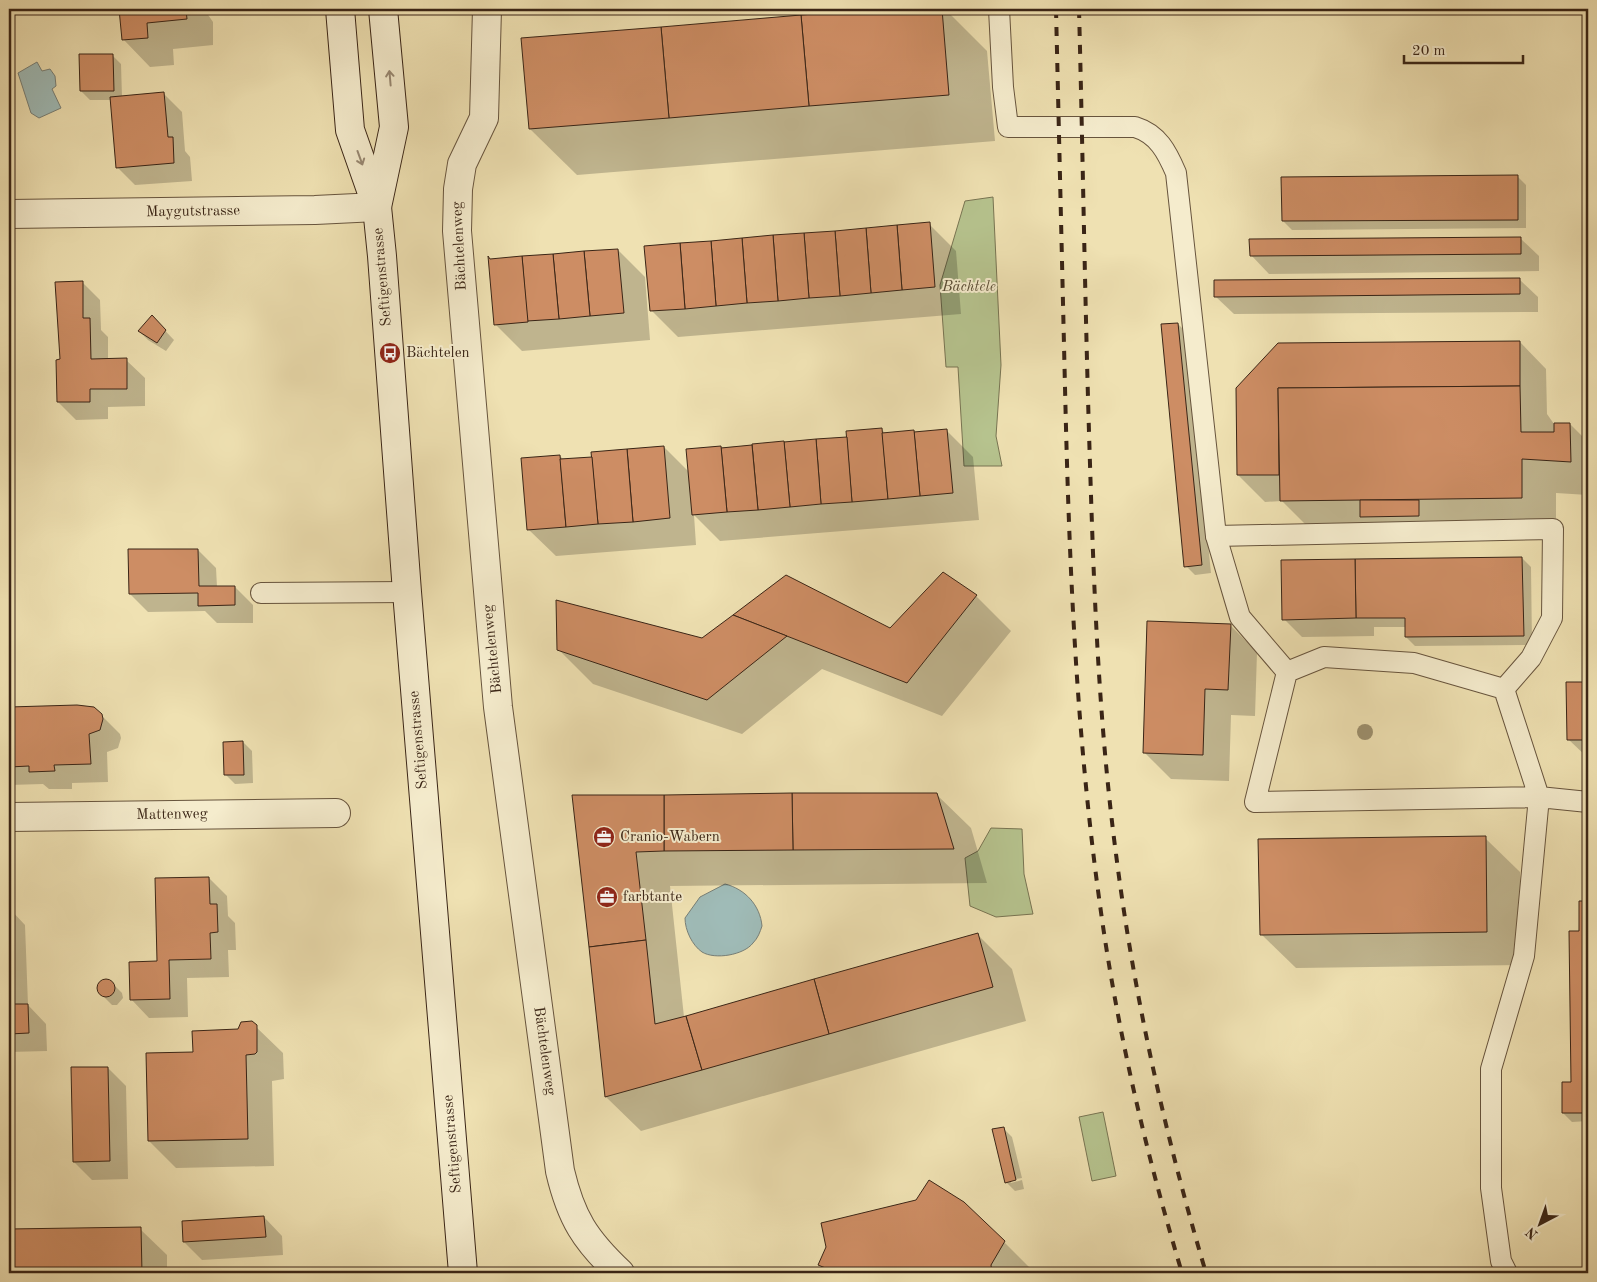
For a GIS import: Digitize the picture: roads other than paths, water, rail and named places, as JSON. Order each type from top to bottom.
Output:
[{"type":"street","name":"Seftigenstrasse","points":[[340,9],[350,130],[377,207],[463,1273]]},
{"type":"street","name":"Seftigenstrasse","points":[[377,207],[394,127],[383,9]]},
{"type":"street","name":"Bächtelenweg","points":[[487,9],[484,118],[462,164],[458,189],[457,232],[498,706],[560,1171],[568,1203],[581,1230],[620,1273]]},
{"type":"street","name":"Maygutstrasse","points":[[9,214],[315,210],[377,207]]},
{"type":"street","name":"Mattenweg","points":[[9,816],[336,812]]},
{"type":"lane","points":[[999,9],[1003,87],[1008,127],[1135,126],[1145,130],[1158,140],[1167,152],[1176,173],[1216,536],[1240,617],[1287,672]]},
{"type":"lane","points":[[1216,536],[1552,529],[1552,618],[1531,658],[1504,689]]},
{"type":"lane","points":[[261,592],[407,592]]},
{"type":"lane","points":[[1287,672],[1324,657],[1414,663],[1504,689]]},
{"type":"lane","points":[[1287,672],[1255,802],[1539,797],[1588,802]]},
{"type":"lane","points":[[1504,689],[1539,797],[1524,956],[1491,1068],[1491,1188],[1501,1261],[1507,1273]]},
{"type":"water","points":[[37,62],[42,71],[50,69],[55,76],[56,86],[52,89],[61,108],[39,118],[31,113],[18,73]]},
{"type":"water","points":[[725,884],[739,890],[750,899],[758,911],[762,926],[755,941],[743,951],[729,955],[714,956],[698,949],[690,937],[685,918],[700,897]]},
{"type":"railway","points":[[1056,9],[1069,517],[1079,711],[1085,776],[1100,905],[1124,1045],[1156,1182],[1182,1273]]},
{"type":"railway","points":[[1079,9],[1093,562],[1105,757],[1123,907],[1152,1065],[1177,1169],[1206,1273]]},
{"type":"place","name":"Bächtelen","points":[[390,353]]},
{"type":"place","name":"Cranio-Wabern","points":[[604,837]]},
{"type":"place","name":"farbtante","points":[[607,897]]},
{"type":"park label","name":"Bächtele","points":[[969,287]]}]
